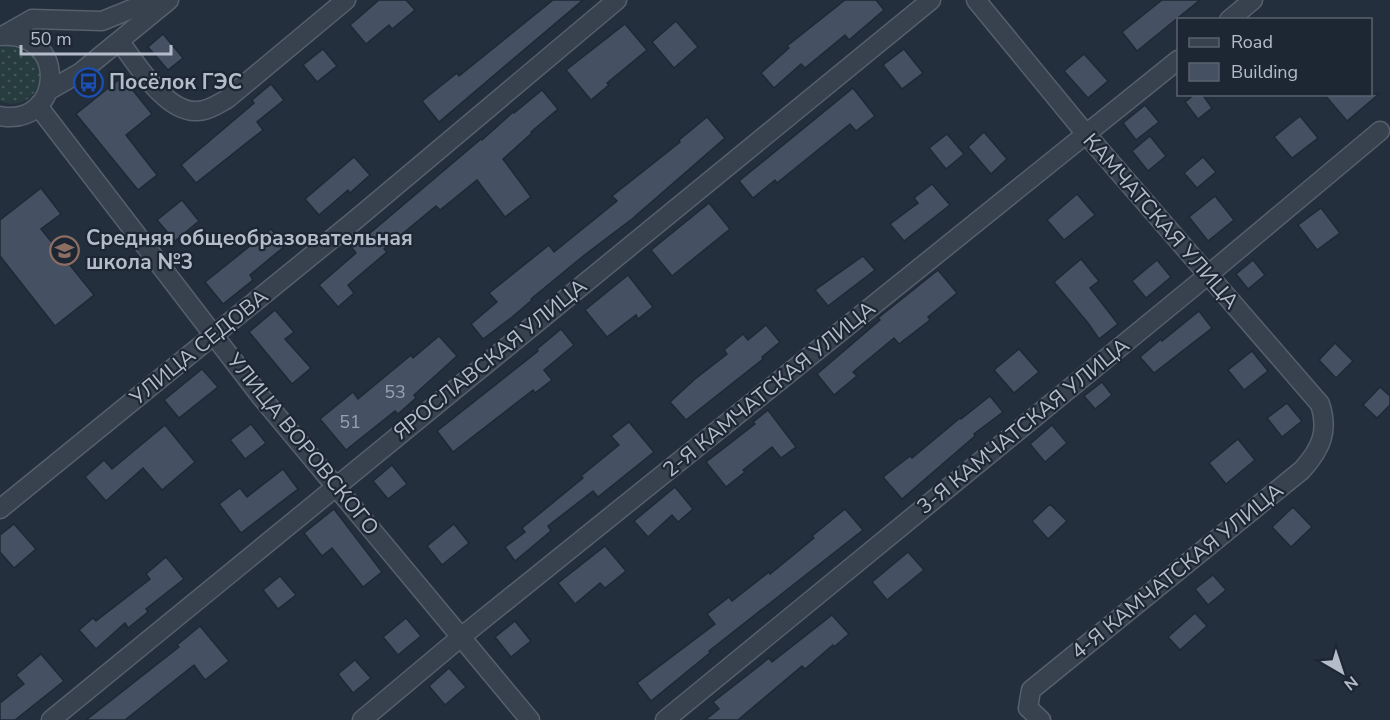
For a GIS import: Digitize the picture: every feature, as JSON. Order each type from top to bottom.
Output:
[{"type":"street","points":[[2,36],[32,19],[102,21],[154,0]]},
{"type":"street","points":[[0,116],[19,117],[120,42],[169,0]]},
{"type":"street","points":[[120,42],[162,96],[174,104],[196,111],[227,99],[346,0]]},
{"type":"street","name":"УЛИЦА СЕДОВА","points":[[0,509],[215,335],[618,0]]},
{"type":"street","name":"ЯРОСЛАВСКАЯ УЛИЦА","points":[[51,720],[931,0]]},
{"type":"street","name":"КАМЧАТСКАЯ УЛИЦА","points":[[976,0],[1086,134],[1320,404],[1324,417],[1324,432],[1318,447]]},
{"type":"street","points":[[1231,18],[1253,0]]},
{"type":"street","points":[[2,36],[24,38],[41,50],[47,59],[51,81],[43,99]]},
{"type":"street","name":"2-Я КАМЧАТСКАЯ УЛИЦА","points":[[362,720],[461,636],[1177,62]]},
{"type":"street","name":"УЛИЦА ВОРОВСКОГО","points":[[43,99],[262,398],[530,720]]},
{"type":"street","name":"3-Я КАМЧАТСКАЯ УЛИЦА","points":[[665,720],[1380,131]]},
{"type":"street","name":"4-Я КАМЧАТСКАЯ УЛИЦА","points":[[1041,720],[1028,708],[1031,690],[1302,470],[1312,459],[1318,447]]},
{"type":"green space","points":[[12,45],[27,51],[36,60],[40,71],[39,83],[34,93],[14,104],[0,101],[0,48]]},
{"type":"building","points":[[379,0],[406,0],[415,10],[392,29],[389,25],[366,44],[350,25]]},
{"type":"building","points":[[553,0],[583,0],[439,122],[422,101],[457,73],[459,76]]},
{"type":"building","points":[[845,0],[876,0],[884,10],[849,40],[845,35],[805,68],[801,64],[774,88],[761,73],[789,48],[787,46]]},
{"type":"building","points":[[1162,0],[1200,0],[1137,51],[1122,32]]},
{"type":"building","points":[[676,21],[698,47],[674,68],[652,42]]},
{"type":"building","points":[[625,24],[647,50],[607,83],[609,85],[591,100],[566,70]]},
{"type":"building","points":[[163,34],[183,58],[168,70],[148,47]]},
{"type":"building","points":[[323,49],[337,66],[317,82],[303,65]]},
{"type":"building","points":[[904,49],[923,73],[902,89],[883,65]]},
{"type":"building","points":[[1084,54],[1108,81],[1088,98],[1064,71]]},
{"type":"building","points":[[122,77],[152,114],[126,135],[157,175],[138,190],[76,114]]},
{"type":"building","points":[[271,84],[284,100],[257,122],[263,130],[196,183],[181,165],[254,103],[252,100]]},
{"type":"building","points":[[853,88],[875,116],[856,131],[850,124],[777,183],[775,180],[753,198],[739,181]]},
{"type":"building","points":[[542,90],[558,109],[503,159],[531,197],[505,217],[477,180],[440,210],[436,206],[384,249],[387,252],[348,285],[354,293],[338,307],[319,285],[356,253],[351,247]]},
{"type":"building","points":[[1379,94],[1347,121],[1326,96]]},
{"type":"building","points":[[1192,96],[1203,96],[1212,108],[1198,119],[1185,102]]},
{"type":"building","points":[[1145,105],[1159,122],[1136,140],[1123,123]]},
{"type":"building","points":[[1300,116],[1318,138],[1292,158],[1274,137]]},
{"type":"building","points":[[707,117],[725,138],[632,219],[483,339],[471,324],[497,302],[489,293],[549,245],[554,252],[617,201],[612,196],[680,142],[679,140]]},
{"type":"building","points":[[984,132],[1007,159],[991,174],[968,147]]},
{"type":"building","points":[[947,134],[964,154],[946,169],[929,148]]},
{"type":"building","points":[[1150,136],[1166,156],[1148,171],[1132,151]]},
{"type":"building","points":[[354,157],[370,175],[350,193],[348,190],[319,215],[305,199]]},
{"type":"building","points":[[1203,157],[1216,172],[1197,188],[1184,173]]},
{"type":"building","points":[[932,184],[950,205],[904,241],[890,224],[918,203],[914,198]]},
{"type":"building","points":[[41,188],[61,214],[41,229],[94,295],[55,326],[0,256],[0,220]]},
{"type":"building","points":[[1077,194],[1095,215],[1064,240],[1047,220]]},
{"type":"building","points":[[1215,196],[1234,220],[1208,241],[1189,217]]},
{"type":"building","points":[[182,200],[199,221],[175,241],[157,220]]},
{"type":"building","points":[[709,203],[730,229],[672,276],[651,250]]},
{"type":"building","points":[[1321,208],[1340,233],[1317,250],[1298,225]]},
{"type":"building","points":[[271,229],[285,246],[250,275],[253,280],[223,304],[205,282]]},
{"type":"building","points":[[863,256],[875,270],[828,306],[815,290]]},
{"type":"building","points":[[1081,259],[1099,281],[1090,288],[1118,324],[1099,339],[1054,282]]},
{"type":"building","points":[[1157,260],[1171,277],[1146,298],[1132,281]]},
{"type":"building","points":[[1253,260],[1265,275],[1248,289],[1236,274]]},
{"type":"building","points":[[938,270],[957,293],[928,317],[930,320],[899,344],[894,338],[853,372],[857,376],[834,395],[817,374],[880,320],[878,318]]},
{"type":"building","points":[[628,275],[653,307],[638,319],[636,315],[607,337],[585,310]]},
{"type":"building","points":[[275,310],[294,332],[285,339],[311,368],[292,384],[249,332]]},
{"type":"building","points":[[1199,311],[1212,328],[1154,373],[1140,357]]},
{"type":"building","points":[[766,325],[780,342],[762,357],[763,359],[686,420],[670,402],[727,354],[724,350],[743,334],[748,340]]},
{"type":"building","points":[[561,329],[574,345],[544,370],[552,380],[535,393],[533,390],[453,452],[437,431],[538,351],[537,349]]},
{"type":"building","points":[[439,336],[457,356],[414,395],[416,398],[398,414],[395,411],[346,450],[320,419],[353,392],[358,399],[411,355],[413,358]]},
{"type":"building","points":[[1335,343],[1353,361],[1336,378],[1319,360]]},
{"type":"building","points":[[1019,349],[1039,372],[1014,393],[994,370]]},
{"type":"building","points":[[1252,351],[1268,371],[1244,390],[1228,370]]},
{"type":"building","points":[[202,369],[218,387],[179,418],[164,400]]},
{"type":"building","points":[[1102,382],[1112,395],[1095,409],[1084,396]]},
{"type":"building","points":[[1380,387],[1390,396],[1390,405],[1377,418],[1363,405]]},
{"type":"building","points":[[990,396],[1003,412],[974,434],[975,436],[902,499],[883,477],[910,456],[912,458]]},
{"type":"building","points":[[1287,403],[1302,421],[1282,437],[1267,418]]},
{"type":"building","points":[[768,410],[796,447],[781,458],[772,447],[726,487],[706,462],[755,424],[753,422]]},
{"type":"building","points":[[629,422],[654,452],[598,497],[593,491],[548,526],[551,531],[515,561],[505,547],[525,532],[522,528],[619,445],[611,436]]},
{"type":"building","points":[[251,424],[266,443],[245,459],[230,440]]},
{"type":"building","points":[[165,425],[195,462],[162,490],[143,468],[106,501],[85,477],[104,460],[112,469]]},
{"type":"building","points":[[1052,425],[1067,443],[1045,462],[1030,444]]},
{"type":"building","points":[[1238,439],[1255,460],[1226,484],[1209,463]]},
{"type":"building","points":[[392,465],[407,484],[388,499],[373,481]]},
{"type":"building","points":[[283,469],[298,489],[241,533],[219,504],[240,488],[247,497]]},
{"type":"building","points":[[675,487],[693,509],[678,522],[672,515],[648,537],[634,521]]},
{"type":"building","points":[[1050,504],[1067,521],[1048,539],[1032,521]]},
{"type":"building","points":[[1293,507],[1312,527],[1291,547],[1272,527]]},
{"type":"building","points":[[334,509],[382,572],[363,587],[332,548],[322,556],[304,533]]},
{"type":"building","points":[[845,509],[863,530],[709,651],[711,652],[651,701],[637,683],[715,624],[707,614],[729,597],[732,601],[769,572],[770,574]]},
{"type":"building","points":[[14,524],[36,549],[14,568],[0,552],[0,535]]},
{"type":"building","points":[[454,524],[469,543],[442,565],[427,546]]},
{"type":"building","points":[[605,546],[626,571],[605,588],[600,583],[575,604],[558,583]]},
{"type":"building","points":[[908,552],[924,570],[887,600],[872,582]]},
{"type":"building","points":[[166,557],[184,579],[146,609],[148,612],[128,628],[125,623],[96,649],[79,630],[93,618],[96,621],[150,579],[146,574]]},
{"type":"building","points":[[1213,575],[1226,590],[1208,605],[1195,589]]},
{"type":"building","points":[[280,576],[296,595],[278,609],[263,590]]},
{"type":"building","points":[[1195,613],[1207,626],[1180,650],[1168,637]]},
{"type":"building","points":[[832,615],[849,634],[834,647],[833,645],[805,669],[802,666],[738,720],[705,720],[719,709],[713,702],[769,658],[772,662]]},
{"type":"building","points":[[406,618],[421,636],[398,655],[383,637]]},
{"type":"building","points":[[515,621],[531,641],[511,657],[495,637]]},
{"type":"building","points":[[200,626],[229,661],[205,680],[194,665],[125,720],[86,720],[179,647],[177,645]]},
{"type":"building","points":[[41,654],[64,681],[15,720],[0,720],[0,703],[24,684],[16,675]]},
{"type":"building","points":[[355,660],[371,678],[353,693],[338,674]]},
{"type":"building","points":[[449,668],[466,687],[445,705],[429,686]]},
{"type":"place","name":"Посёлок ГЭС","points":[[88,82]]},
{"type":"place","name":"Средняя общеобразовательная школа №3","points":[[65,250]]}]
